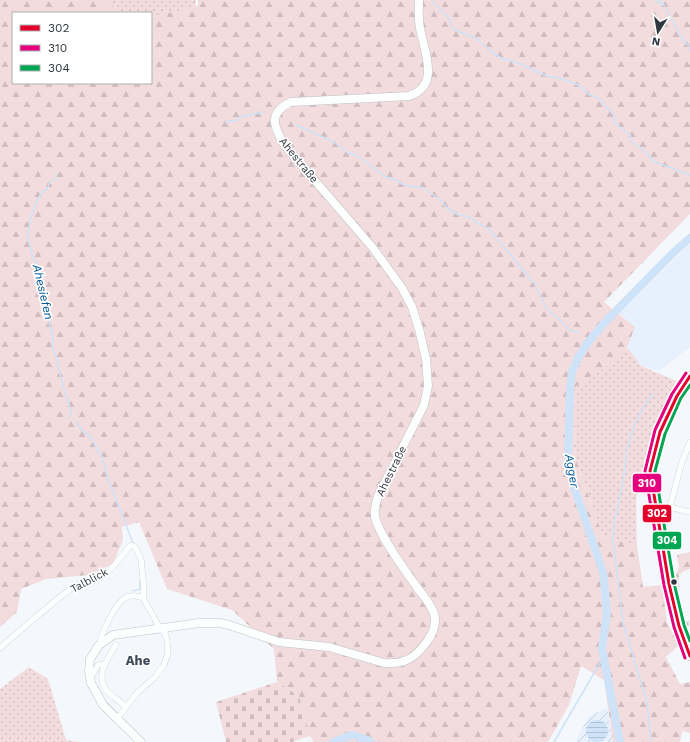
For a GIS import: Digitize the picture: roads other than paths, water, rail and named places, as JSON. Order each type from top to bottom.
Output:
[{"type":"main road","name":"Ahestraße","points":[[141,742],[98,698],[90,679],[90,659],[99,645],[113,635],[199,623],[220,623],[279,642],[329,647],[392,664],[401,663],[421,649],[434,629],[435,618],[431,606],[404,571],[375,516],[375,506],[378,496],[424,405],[428,386],[426,359],[419,329],[412,307],[398,282],[373,248],[285,146],[276,132],[275,126],[276,116],[282,106],[291,102],[409,96],[415,94],[422,88],[428,77],[428,72],[418,11],[420,0]]},
{"type":"main road","points":[[690,376],[677,396],[660,432],[650,471],[654,500],[677,621],[690,656]]},
{"type":"street","points":[[660,528],[664,527],[682,462],[690,442]]},
{"type":"street","points":[[670,507],[690,512]]},
{"type":"street","name":"Talblick","points":[[0,648],[78,583],[105,574],[114,566],[131,545],[135,547],[141,559],[144,590],[143,598],[160,628],[165,633],[168,653],[164,666],[137,693],[117,719]]},
{"type":"street","points":[[99,645],[107,622],[122,600],[129,596],[137,595],[143,598]]},
{"type":"street","points":[[116,646],[101,674],[103,685],[107,692],[126,706]]},
{"type":"street","points":[[90,679],[98,665],[105,664]]},
{"type":"water","points":[[597,720],[605,723],[608,731],[605,739],[597,742],[589,739],[586,731],[589,723]]},
{"type":"waterway","points":[[655,0],[662,4]]},
{"type":"waterway","points":[[661,0],[683,40],[688,45],[690,51]]},
{"type":"waterway","points":[[432,1],[449,18],[453,29],[477,39],[493,53],[503,59],[518,63],[549,77],[556,77],[576,84],[588,94],[598,98],[614,115],[615,123],[631,136],[631,141],[647,153],[653,161],[690,175]]},
{"type":"waterway","points":[[226,122],[238,120],[240,117],[263,112]]},
{"type":"waterway","points":[[296,125],[334,142],[348,153],[356,155],[362,159],[386,177],[396,180],[404,185],[423,188],[438,198],[448,209],[459,215],[470,217],[477,223],[488,228],[534,283],[547,309],[566,325],[568,329],[578,333]]},
{"type":"waterway","name":"Ahesiefen","points":[[56,174],[56,178],[50,182],[47,189],[39,197],[33,211],[29,226],[28,238],[32,257],[38,267],[38,280],[42,284],[53,339],[52,347],[71,410],[70,417]]},
{"type":"waterway","name":"Agger","points":[[620,742],[602,649],[607,612],[603,572],[574,487],[568,459],[570,389],[572,372],[579,356],[589,341],[606,321],[674,252],[690,238]]},
{"type":"waterway","points":[[651,742],[647,702],[623,623],[613,540],[614,523],[623,482],[627,450],[634,426],[644,406],[653,394]]},
{"type":"waterway","name":"Ahesiefen","points":[[75,421],[84,432],[89,435],[102,457],[108,479],[133,543]]},
{"type":"waterway","name":"Ahesiefen","points":[[133,591],[140,589],[140,581]]},
{"type":"waterway","points":[[554,742],[604,656]]},
{"type":"waterway","name":"Ahesiefen","points":[[107,703],[117,713]]},
{"type":"waterway","name":"Agger","points":[[333,742],[352,735],[370,742]]},
{"type":"district","name":"Ahe","points":[[138,660]]}]
